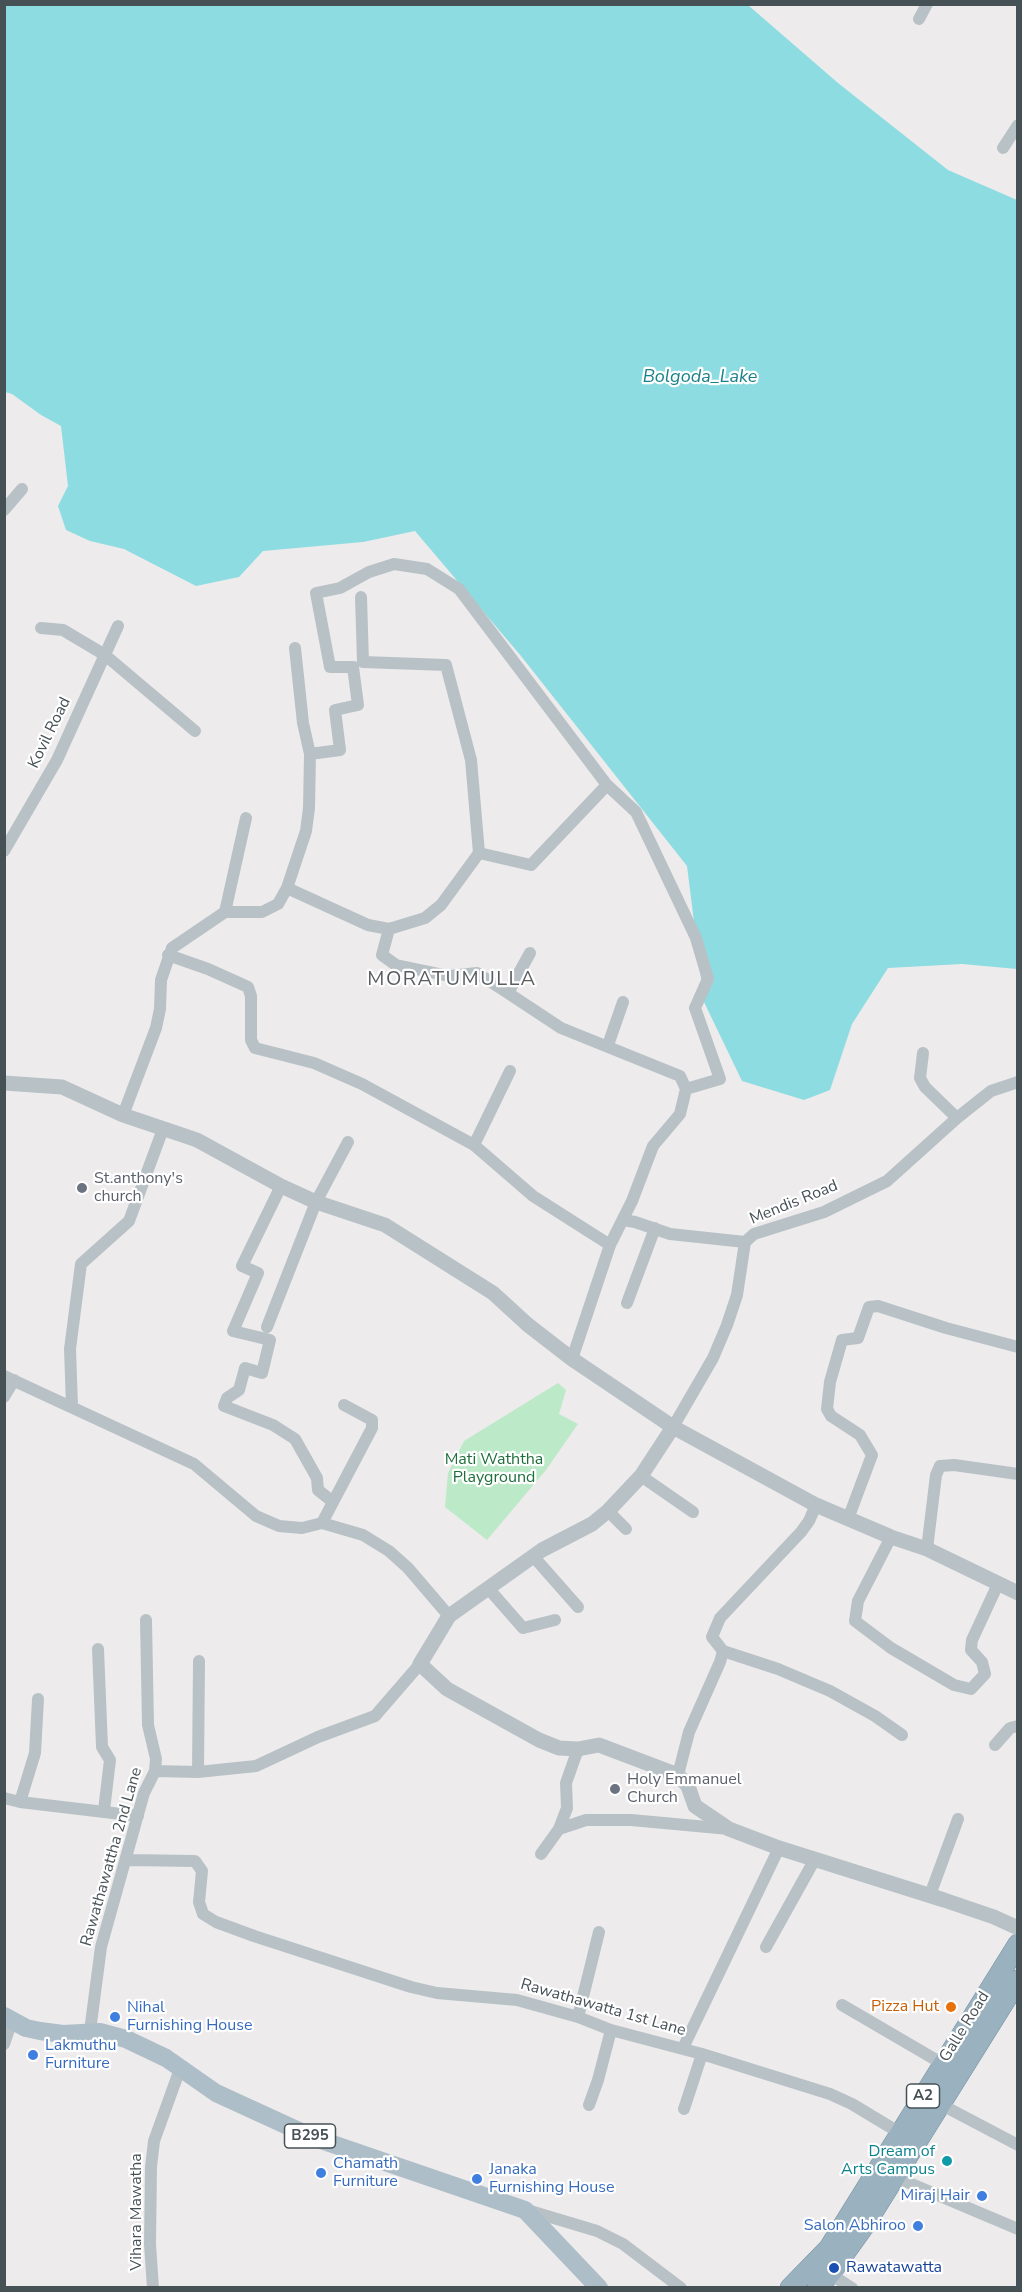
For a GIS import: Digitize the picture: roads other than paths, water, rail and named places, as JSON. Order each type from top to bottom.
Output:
[{"type":"highway","name":"Galle Road","points":[[790,2288],[829,2248],[1017,1944]]},
{"type":"highway","name":"Galle Road","points":[[824,2281],[865,2225],[1017,1980]]},
{"type":"main road","name":"B295","points":[[8,2018],[26,2028],[40,2031],[63,2034],[90,2031],[126,2039],[166,2058],[216,2093],[312,2137],[525,2210],[599,2288]]},
{"type":"street","points":[[919,19],[927,4]]},
{"type":"street","points":[[1003,148],[1017,125]]},
{"type":"street","points":[[4,510],[22,489]]},
{"type":"street","points":[[310,754],[340,750],[335,710],[358,705],[353,667],[330,667],[316,593],[340,588],[369,572],[394,564],[427,569],[459,589],[607,785],[636,812],[696,938],[708,979],[695,1008],[720,1079],[686,1089]]},
{"type":"street","points":[[287,888],[368,925],[389,929],[425,918],[441,905],[479,854],[471,760],[446,665],[363,662],[361,597]]},
{"type":"street","name":"Kovil Road","points":[[4,850],[57,760],[118,626]]},
{"type":"street","points":[[41,628],[63,630],[105,655],[195,731]]},
{"type":"street","points":[[123,1115],[156,1028],[160,1009],[161,980],[172,948],[225,912],[262,912],[278,904],[287,888],[306,831],[309,808],[310,754],[303,723],[294,648]]},
{"type":"street","points":[[479,854],[531,865],[607,785]]},
{"type":"street","points":[[225,912],[246,818]]},
{"type":"street","points":[[389,929],[382,954],[396,965],[449,976],[477,973],[561,1028],[608,1045],[680,1076],[686,1089],[680,1114],[653,1146],[623,1220],[610,1245],[572,1359]]},
{"type":"street","points":[[507,993],[530,953]]},
{"type":"street","points":[[168,955],[208,969],[248,987],[251,996],[251,1040],[255,1048],[314,1063],[362,1084],[474,1146],[532,1196],[610,1245]]},
{"type":"street","points":[[608,1045],[623,1002]]},
{"type":"street","points":[[923,1053],[920,1078],[925,1087],[957,1118]]},
{"type":"street","points":[[474,1146],[510,1071]]},
{"type":"street","name":"Mendis Road","points":[[673,1427],[713,1358],[727,1325],[737,1295],[745,1242],[754,1234],[824,1212],[887,1181],[957,1118],[991,1091],[1017,1082]]},
{"type":"street","points":[[4,1083],[62,1088],[123,1115],[197,1140],[281,1186],[316,1202],[385,1225],[493,1293],[528,1325],[572,1359],[673,1427],[816,1505],[891,1537],[927,1549],[1017,1593]]},
{"type":"street","points":[[72,1406],[70,1349],[81,1264],[129,1221],[164,1129]]},
{"type":"street","points":[[267,1327],[316,1202],[348,1142]]},
{"type":"street","points":[[281,1186],[242,1266],[258,1273],[233,1331],[270,1340],[262,1373],[245,1368],[239,1390],[227,1398],[224,1406],[273,1425],[295,1439],[317,1478],[318,1490],[333,1502]]},
{"type":"street","points":[[623,1220],[680,1235],[745,1242]]},
{"type":"street","points":[[627,1303],[655,1228]]},
{"type":"street","points":[[848,1519],[872,1455],[860,1436],[831,1416],[827,1408],[830,1382],[842,1340],[858,1338],[869,1307],[878,1306],[946,1328],[1017,1347]]},
{"type":"street","points":[[4,1397],[9,1378],[72,1406],[194,1464],[256,1516],[279,1526],[302,1528],[322,1523],[363,1535],[389,1551],[408,1568],[449,1616]]},
{"type":"street","points":[[322,1523],[372,1428],[372,1420],[344,1405]]},
{"type":"street","points":[[154,1771],[198,1772],[256,1766],[318,1737],[375,1716],[420,1664],[449,1616],[533,1556],[592,1524],[608,1512],[641,1476],[673,1427]]},
{"type":"street","points":[[927,1549],[936,1475],[940,1466],[954,1465],[1017,1474]]},
{"type":"street","points":[[641,1476],[693,1512]]},
{"type":"street","points":[[816,1505],[801,1532],[720,1618],[712,1637],[723,1651],[778,1669],[830,1691],[875,1716],[902,1735]]},
{"type":"street","points":[[608,1512],[626,1529]]},
{"type":"street","points":[[891,1537],[858,1601],[855,1621],[891,1648],[954,1685],[972,1689],[985,1674],[982,1662],[971,1650],[972,1640],[998,1584]]},
{"type":"street","points":[[533,1556],[578,1607]]},
{"type":"street","points":[[488,1588],[523,1628],[555,1620]]},
{"type":"street","name":"Rawathawattha 2nd Lane","points":[[90,2031],[101,1947],[144,1792],[154,1771],[156,1759],[148,1725],[146,1620]]},
{"type":"street","points":[[98,1649],[102,1747],[110,1760],[104,1810]]},
{"type":"street","points":[[678,1775],[689,1732],[723,1651]]},
{"type":"street","points":[[198,1772],[199,1661]]},
{"type":"street","points":[[420,1664],[447,1689],[538,1740],[559,1748],[578,1749],[599,1745],[678,1775],[688,1786],[695,1806],[729,1829],[779,1848],[930,1895],[994,1917],[1017,1928]]},
{"type":"street","points":[[20,1802],[35,1753],[38,1699]]},
{"type":"street","points":[[995,1745],[1010,1728],[1017,1726]]},
{"type":"street","points":[[541,1854],[559,1829],[567,1808],[566,1783],[578,1749]]},
{"type":"street","points":[[4,1798],[20,1802],[104,1810],[138,1816]]},
{"type":"street","points":[[930,1895],[958,1818]]},
{"type":"street","points":[[559,1829],[586,1820],[631,1820],[729,1829]]},
{"type":"street","points":[[682,2048],[779,1848]]},
{"type":"street","points":[[766,1947],[815,1859]]},
{"type":"street","name":"Rawathawatta 1st Lane","points":[[127,1860],[195,1861],[202,1871],[199,1902],[203,1914],[216,1922],[254,1936],[411,1987],[448,1994],[517,2000],[578,2017],[611,2030],[702,2054],[830,2094],[852,2104],[900,2133]]},
{"type":"street","points":[[578,2017],[599,1932]]},
{"type":"street","points":[[842,2005],[943,2064]]},
{"type":"street","points":[[4,2044],[8,2018]]},
{"type":"street","points":[[589,2104],[611,2030]]},
{"type":"street","points":[[684,2109],[702,2054]]},
{"type":"street","name":"Vihara Mawatha","points":[[153,2288],[150,2244],[151,2166],[154,2141],[180,2069]]},
{"type":"street","points":[[940,2104],[1017,2145]]},
{"type":"street","points":[[895,2177],[1017,2229]]},
{"type":"street","points":[[525,2210],[597,2231],[623,2244],[681,2288]]},
{"type":"street","points":[[824,2281],[852,2288]]},
{"type":"water","name":"Bolgoda_Lake","points":[[4,5],[748,5],[838,83],[948,170],[1017,200],[1017,969],[962,964],[888,968],[852,1024],[830,1090],[804,1100],[742,1081],[704,1002],[687,866],[521,656],[415,531],[363,542],[263,551],[239,577],[196,586],[124,549],[90,541],[66,530],[58,506],[68,486],[61,426],[12,394],[5,392]]},
{"type":"place","name":"St.anthony's church","points":[[82,1188]]},
{"type":"place","name":"Holy Emmanuel Church","points":[[615,1789]]},
{"type":"place","name":"Pizza Hut","points":[[951,2007]]},
{"type":"place","name":"Nihal Furnishing House","points":[[115,2017]]},
{"type":"place","name":"Lakmuthu Furniture","points":[[33,2055]]},
{"type":"place","name":"Dream of Arts Campus","points":[[947,2161]]},
{"type":"place","name":"Chamath Furniture","points":[[321,2173]]},
{"type":"place","name":"Janaka Furnishing House","points":[[477,2179]]},
{"type":"place","name":"Miraj Hair","points":[[982,2196]]},
{"type":"place","name":"Salon Abhiroo","points":[[918,2226]]},
{"type":"place","name":"Rawatawatta","points":[[834,2268]]},
{"type":"district","name":"MORATUMULLA","points":[[452,980]]},
{"type":"park label","name":"Mati Waththa Playground","points":[[494,1469]]}]
